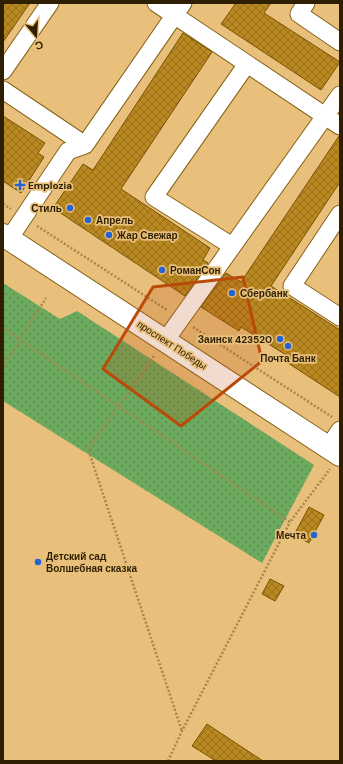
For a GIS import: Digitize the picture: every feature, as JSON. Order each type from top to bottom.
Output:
[{"type":"main road","name":"проспект Победы","points":[[6,237],[335,450]]},
{"type":"lane","points":[[3,71],[50,3]]},
{"type":"lane","points":[[156,3],[179,9],[247,64],[340,126]]},
{"type":"lane","points":[[306,3],[299,14],[340,42]]},
{"type":"lane","points":[[6,237],[68,151],[85,145],[179,9]]},
{"type":"lane","points":[[232,246],[154,197],[247,64]]},
{"type":"lane","points":[[3,90],[85,145]]},
{"type":"lane","points":[[165,341],[340,95]]},
{"type":"lane","points":[[340,214],[292,286],[340,317]]},
{"type":"path","points":[[3,367],[46,298]]},
{"type":"path","points":[[3,328],[290,522]]},
{"type":"path","points":[[165,341],[88,449],[182,731]]},
{"type":"path","points":[[168,761],[290,522],[335,450]]},
{"type":"highlighted area","points":[[243,277],[262,361],[181,426],[103,369],[153,287]]},
{"type":"green space","points":[[3,283],[60,319],[77,311],[314,465],[262,563],[3,401]]},
{"type":"building","points":[[3,3],[30,3],[3,42]]},
{"type":"building","points":[[236,3],[271,3],[264,13],[340,62],[321,90],[221,24]]},
{"type":"building","points":[[183,33],[212,52],[121,189],[210,248],[203,260],[208,263],[185,296],[53,208],[83,164],[93,170]]},
{"type":"building","points":[[3,116],[45,143],[38,153],[44,157],[21,193],[3,181]]},
{"type":"building","points":[[339,136],[340,182],[271,286],[340,330],[340,397],[288,363],[291,358],[241,327],[239,331],[201,307],[226,273],[241,282]]},
{"type":"building","points":[[309,507],[324,515],[309,543],[294,535]]},
{"type":"building","points":[[270,579],[284,586],[275,601],[262,594]]},
{"type":"building","points":[[207,724],[263,761],[216,761],[192,746]]},
{"type":"place","name":"Emplozia","points":[[20,185]]},
{"type":"place","name":"Стиль","points":[[70,208]]},
{"type":"place","name":"Апрель","points":[[88,220]]},
{"type":"place","name":"Жар Свежар","points":[[109,235]]},
{"type":"place","name":"РоманСон","points":[[162,270]]},
{"type":"place","name":"Сбербанк","points":[[232,293]]},
{"type":"place","name":"Заинск 423520","points":[[280,339]]},
{"type":"place","name":"Почта Банк","points":[[288,346]]},
{"type":"place","name":"Мечта","points":[[314,535]]},
{"type":"place","name":"Детский сад Волшебная сказка","points":[[38,562]]}]
